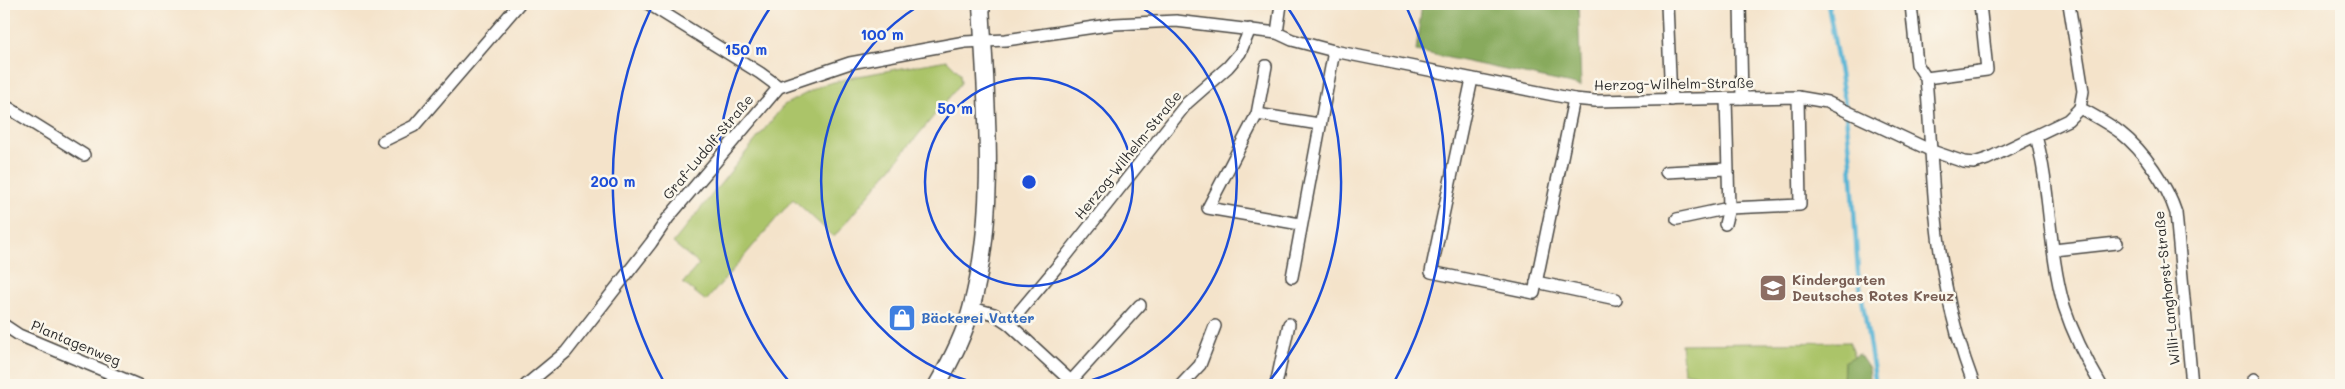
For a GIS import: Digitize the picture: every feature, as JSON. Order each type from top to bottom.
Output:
[{"type":"main road","points":[[937,385],[960,343],[972,308],[982,248],[988,178],[981,4]]},
{"type":"street","points":[[383,141],[414,126],[519,4]]},
{"type":"street","points":[[649,4],[779,87],[850,63],[965,42],[983,41]]},
{"type":"street","points":[[1277,33],[1280,4]]},
{"type":"street","points":[[1667,4],[1671,100]]},
{"type":"street","points":[[1740,4],[1742,98]]},
{"type":"street","points":[[1910,4],[1917,64],[1926,78],[1938,226],[1945,284],[1962,351],[1974,385]]},
{"type":"street","points":[[1926,78],[1987,70],[1980,4]]},
{"type":"street","points":[[2068,4],[2083,91],[2080,108]]},
{"type":"street","name":"Herzog-Wilhelm-Straße","points":[[983,41],[1006,40],[1115,24],[1176,21],[1250,28],[1277,33],[1292,40],[1334,52],[1574,99],[1595,101],[1798,97],[1835,106],[1932,151],[1964,162],[1974,163],[2068,120],[2080,108]]},
{"type":"street","name":"Herzog-Wilhelm-Straße","points":[[1009,324],[1066,256],[1187,103],[1228,67],[1240,53],[1250,28]]},
{"type":"street","points":[[1292,277],[1300,224],[1334,52]]},
{"type":"street","points":[[1266,66],[1257,114],[1208,208],[1300,224]]},
{"type":"street","points":[[1472,79],[1431,272],[1534,293],[1574,99]]},
{"type":"street","name":"Graf-Ludolf-Straße","points":[[526,385],[566,352],[652,243],[668,218],[779,87]]},
{"type":"street","points":[[1677,219],[1729,208],[1800,205],[1798,97]]},
{"type":"street","points":[[1725,224],[1729,208],[1726,169],[1726,99]]},
{"type":"street","points":[[4,104],[84,155]]},
{"type":"street","name":"Willi-Langhorst-Straße","points":[[2080,108],[2126,137],[2162,179],[2171,198],[2176,213],[2192,385]]},
{"type":"street","points":[[1257,114],[1319,124]]},
{"type":"street","points":[[2036,136],[2044,167],[2054,250],[2064,304],[2078,342],[2101,385]]},
{"type":"street","points":[[1666,172],[1726,169]]},
{"type":"street","points":[[2054,250],[2117,243]]},
{"type":"street","points":[[1536,282],[1616,299]]},
{"type":"street","points":[[972,308],[994,314],[1009,324],[1073,383],[1140,305]]},
{"type":"street","points":[[1276,385],[1289,324]]},
{"type":"street","name":"Plantagenweg","points":[[4,325],[19,334],[138,385]]},
{"type":"street","points":[[1181,385],[1200,365],[1215,326]]},
{"type":"street","points":[[105,385],[118,377]]},
{"type":"green space","points":[[1422,4],[1578,4],[1581,86],[1416,51]]},
{"type":"green space","points":[[947,60],[960,73],[961,83],[834,237],[793,199],[706,301],[683,283],[699,264],[673,243],[784,105],[822,85],[858,76]]},
{"type":"green space","points":[[1849,342],[1854,357],[1844,363],[1843,385],[1708,385],[1705,377],[1684,372],[1681,344]]},
{"type":"green space","points":[[1859,354],[1869,369],[1870,385],[1843,385],[1844,362]]},
{"type":"waterway","points":[[1828,4],[1844,97],[1851,162],[1858,273],[1876,385]]},
{"type":"place","name":"Kindergarten Deutsches Rotes Kreuz","points":[[1773,288]]},
{"type":"place","name":"Bäckerei Vatter","points":[[902,318]]}]
